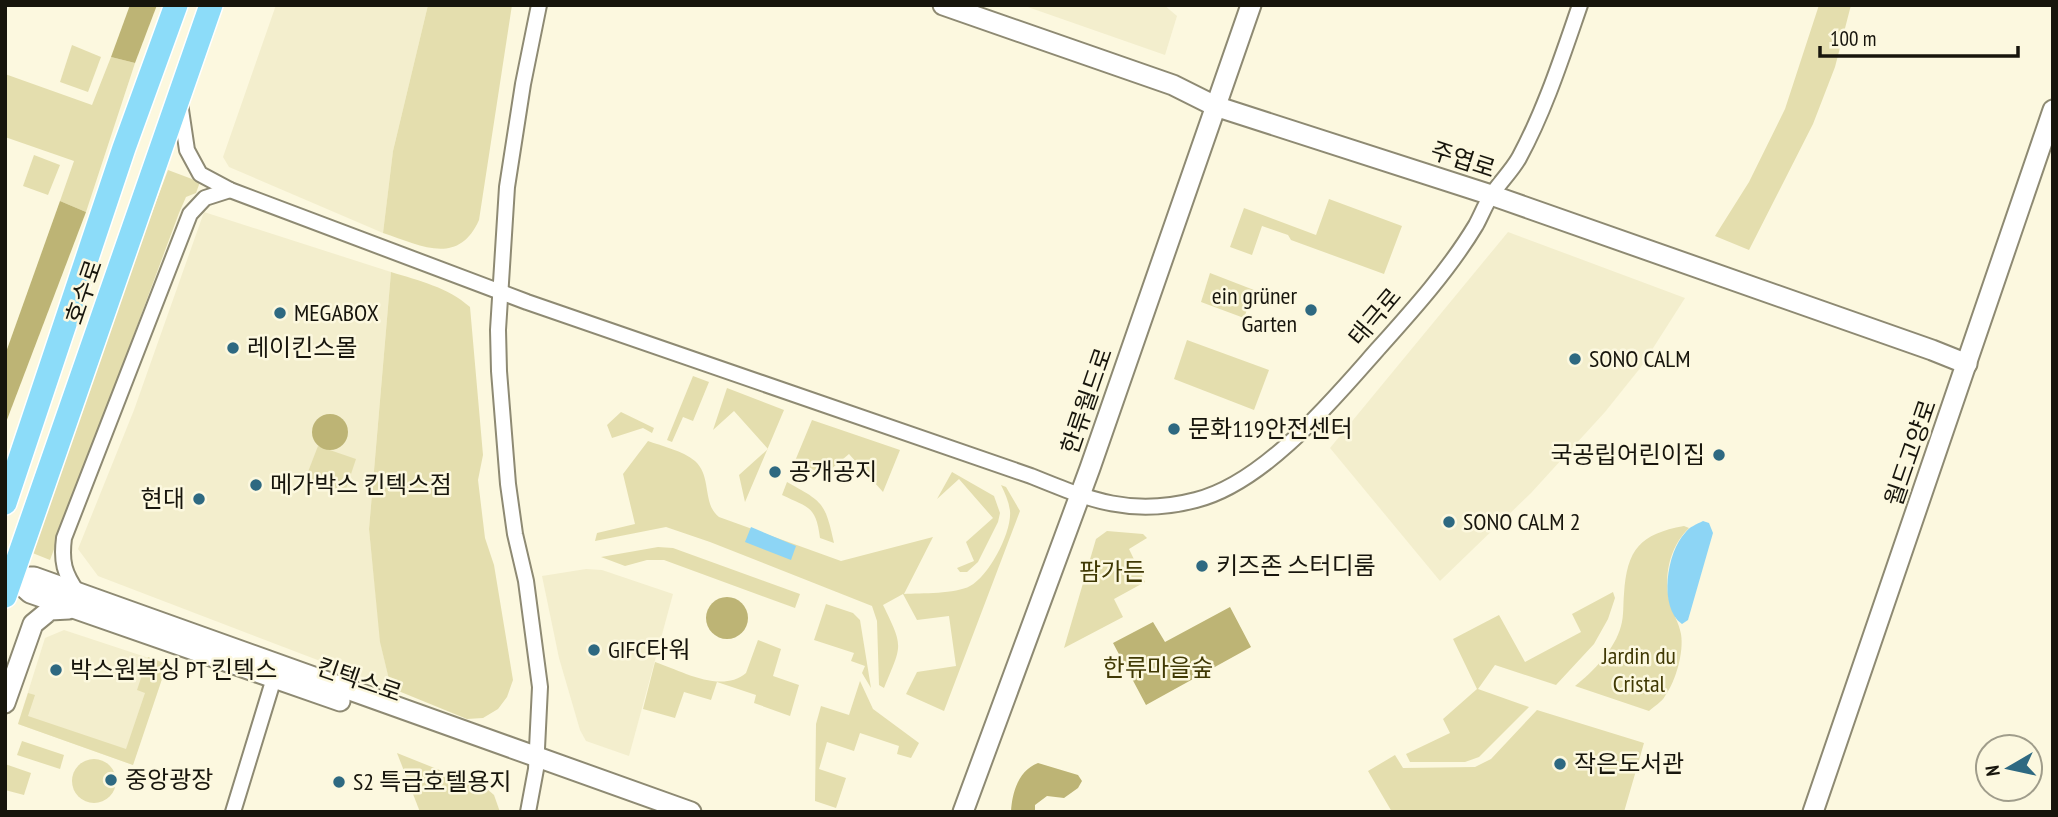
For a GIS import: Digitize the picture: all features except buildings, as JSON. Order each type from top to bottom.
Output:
[{"type":"main road","name":"호수로","points":[[5,503],[124,148],[176,5]]},
{"type":"main road","name":"호수로","points":[[8,582],[211,5]]},
{"type":"main road","name":"주엽로","points":[[943,5],[1172,85],[1215,106],[1491,195],[1967,364]]},
{"type":"main road","name":"한류월드로","points":[[963,812],[1079,495],[1251,5]]},
{"type":"main road","name":"월드고양로","points":[[1813,812],[2053,110]]},
{"type":"main road","name":"킨텍스로","points":[[8,582],[30,593],[76,601],[536,763],[653,812]]},
{"type":"main road","name":"킨텍스로","points":[[76,601],[274,678],[691,812]]},
{"type":"main road","points":[[5,703],[33,624],[51,610],[76,601]]},
{"type":"street","points":[[528,812],[536,763],[540,687],[527,580],[515,534],[506,463],[499,371],[499,292],[507,187],[539,5]]},
{"type":"street","name":"태극로","points":[[180,98],[187,150],[200,173],[230,190],[499,292],[1031,475],[1079,495],[1127,508],[1182,504],[1225,490],[1273,457],[1331,403],[1402,323],[1476,225],[1491,195],[1517,162],[1550,89],[1580,5]]},
{"type":"street","points":[[76,601],[61,560],[64,538],[190,214],[205,198],[230,190]]},
{"type":"street","points":[[233,812],[274,678]]},
{"type":"shaded area","points":[[276,5],[428,5],[393,151],[383,233],[229,167],[223,157]]},
{"type":"shaded area","points":[[1022,5],[1164,5],[1177,16],[1165,55]]},
{"type":"shaded area","name":"레이킨스몰","points":[[204,212],[391,272],[369,529],[381,645],[391,688],[98,576],[78,549],[134,410]]},
{"type":"shaded area","points":[[1508,232],[1685,298],[1641,367],[1605,412],[1531,493],[1440,581],[1330,448]]},
{"type":"shaded area","points":[[586,569],[602,570],[673,594],[629,756],[586,741],[580,730],[559,658],[542,576]]},
{"type":"shaded area","points":[[64,630],[167,664],[133,765],[18,724],[45,638]]},
{"type":"green space","points":[[130,5],[157,5],[135,63],[111,57]]},
{"type":"green space","points":[[428,5],[512,5],[479,220],[470,235],[460,244],[437,249],[383,233],[393,151]]},
{"type":"green space","points":[[1819,5],[1851,5],[1835,67],[1813,124],[1749,250],[1715,236],[1749,182],[1785,109]]},
{"type":"green space","points":[[72,45],[101,57],[88,92],[60,82]]},
{"type":"green space","points":[[111,57],[135,63],[86,212],[60,201],[74,161],[5,137],[5,74],[92,105]]},
{"type":"green space","points":[[34,155],[60,165],[48,195],[23,186]]},
{"type":"green space","points":[[168,170],[200,182],[196,193],[186,197],[179,213],[50,560],[25,550]]},
{"type":"green space","points":[[1329,199],[1402,226],[1384,274],[1291,240],[1288,235],[1262,226],[1252,255],[1230,247],[1244,208],[1316,235]]},
{"type":"green space","points":[[60,201],[86,212],[5,425],[5,355]]},
{"type":"green space","points":[[391,272],[443,290],[470,307],[483,455],[478,480],[485,538],[494,565],[513,680],[507,697],[498,709],[483,718],[467,719],[391,688],[380,642],[369,529]]},
{"type":"green space","points":[[1210,273],[1254,290],[1244,318],[1201,302]]},
{"type":"green space","points":[[1187,340],[1269,370],[1254,410],[1174,379]]},
{"type":"green space","points":[[693,376],[709,382],[693,421],[683,417],[672,442],[667,440]]},
{"type":"green space","points":[[727,388],[784,410],[768,449],[734,411],[713,430]]},
{"type":"green space","points":[[621,412],[654,428],[652,433],[643,428],[612,438],[607,425]]},
{"type":"green space","points":[[330,414],[343,419],[348,432],[343,445],[330,450],[317,445],[312,432],[317,419]]},
{"type":"green space","points":[[812,420],[900,450],[883,492],[849,454],[824,475],[795,461]]},
{"type":"green space","points":[[648,441],[695,461],[704,474],[710,505],[719,517],[841,561],[933,537],[904,594],[964,589],[985,573],[998,553],[1010,520],[1007,498],[1001,485],[1006,487],[1020,511],[944,711],[906,694],[917,672],[956,666],[949,616],[917,620],[903,594],[883,605],[895,630],[898,646],[884,688],[879,685],[877,621],[872,606],[666,527],[595,541],[597,533],[635,524],[623,474]]},
{"type":"green space","points":[[318,446],[356,459],[345,492],[306,477]]},
{"type":"green space","points":[[767,450],[745,502],[739,475]]},
{"type":"green space","points":[[952,472],[994,496],[1000,513],[978,562],[967,572],[960,572],[957,568],[974,561],[966,542],[993,518],[959,479],[937,499]]},
{"type":"green space","points":[[787,482],[821,505],[834,543],[820,538],[810,509],[782,495]]},
{"type":"green space","name":"Jardin du Cristal","points":[[1684,526],[1689,528],[1672,553],[1667,583],[1670,603],[1681,634],[1680,658],[1676,675],[1664,698],[1649,711],[1575,686],[1602,659],[1618,635],[1623,618],[1628,566],[1639,546],[1656,534]]},
{"type":"green space","name":"팜가든","points":[[1107,531],[1143,534],[1147,538],[1129,549],[1145,582],[1114,599],[1123,617],[1064,648],[1096,539]]},
{"type":"green space","points":[[658,547],[673,548],[800,594],[795,608],[664,560],[647,560],[625,566],[601,557]]},
{"type":"green space","points":[[1613,592],[1615,598],[1608,619],[1594,644],[1556,685],[1495,665],[1478,689],[1529,707],[1479,757],[1465,762],[1410,762],[1406,754],[1450,733],[1443,719],[1477,689],[1453,639],[1499,615],[1525,662],[1581,632],[1572,614]]},
{"type":"green space","points":[[727,597],[742,603],[748,618],[742,633],[727,639],[712,633],[706,618],[712,603]]},
{"type":"green space","points":[[826,604],[853,613],[860,620],[871,688],[862,673],[865,666],[851,661],[854,653],[814,640]]},
{"type":"green space","name":"한류마을숲","points":[[1230,607],[1251,647],[1146,705],[1113,643],[1153,622],[1165,642]]},
{"type":"green space","points":[[758,640],[781,649],[773,676],[799,685],[790,716],[754,703],[756,695],[717,682],[711,700],[684,692],[675,718],[643,709],[655,662],[701,679],[736,679],[746,673]]},
{"type":"green space","points":[[148,657],[167,664],[133,765],[18,724],[28,693],[35,695],[28,716],[126,749],[145,693],[137,690]]},
{"type":"green space","points":[[860,681],[873,709],[919,743],[911,758],[897,754],[899,746],[860,733],[854,751],[827,742],[819,769],[846,778],[836,808],[815,801],[816,724],[821,706],[849,715]]},
{"type":"green space","points":[[1537,710],[1644,743],[1624,812],[1392,812],[1368,771],[1395,755],[1403,768],[1475,767],[1491,759]]},
{"type":"green space","points":[[22,741],[64,755],[60,769],[17,755]]},
{"type":"green space","points":[[397,753],[487,789],[494,795],[500,812],[420,812]]},
{"type":"green space","points":[[94,759],[110,765],[116,781],[110,797],[94,803],[78,797],[72,781],[78,765]]},
{"type":"green space","points":[[1038,763],[1078,775],[1082,781],[1078,788],[1064,798],[1047,796],[1035,805],[1035,812],[1011,812],[1021,776]]},
{"type":"green space","points":[[5,764],[31,773],[24,795],[5,790]]},
{"type":"water","points":[[1703,521],[1709,523],[1713,533],[1688,620],[1682,624],[1674,616],[1670,605],[1670,566],[1685,533]]},
{"type":"water","points":[[751,527],[796,546],[791,560],[745,542]]},
{"type":"place","name":"ein grüner Garten","points":[[1311,310]]},
{"type":"place","name":"MEGABOX","points":[[280,313]]},
{"type":"place","name":"레이킨스몰","points":[[233,348]]},
{"type":"place","name":"SONO CALM","points":[[1575,359]]},
{"type":"place","name":"문화119안전센터","points":[[1174,429]]},
{"type":"place","name":"국공립어린이집","points":[[1719,455]]},
{"type":"place","name":"공개공지","points":[[775,472]]},
{"type":"place","name":"메가박스 킨텍스점","points":[[256,485]]},
{"type":"place","name":"현대","points":[[199,499]]},
{"type":"place","name":"SONO CALM 2","points":[[1449,522]]},
{"type":"place","name":"키즈존 스터디룸","points":[[1202,566]]},
{"type":"place","name":"GIFC타워","points":[[594,650]]},
{"type":"place","name":"박스원복싱 PT 킨텍스","points":[[56,670]]},
{"type":"place","name":"작은도서관","points":[[1560,764]]},
{"type":"place","name":"중앙광장","points":[[111,780]]},
{"type":"place","name":"S2 특급호텔용지","points":[[339,782]]}]
